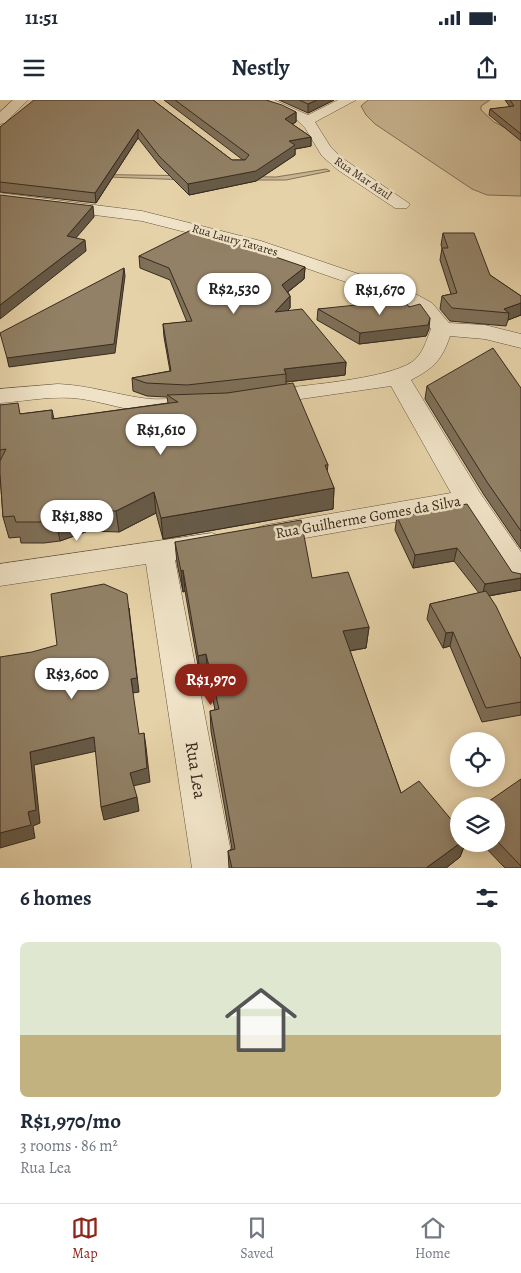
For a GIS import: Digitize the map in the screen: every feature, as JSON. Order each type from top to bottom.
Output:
[{"type":"street","points":[[0,120],[21,100]]},
{"type":"street","name":"Rua Mar Azul","points":[[258,100],[280,107],[306,121],[312,127],[322,148],[333,158],[400,204]]},
{"type":"street","points":[[306,121],[349,100]]},
{"type":"street","name":"Rua Laury Tavares","points":[[0,198],[106,210],[160,220],[229,237],[405,296],[425,307],[442,329]]},
{"type":"street","points":[[238,401],[398,378],[421,366],[433,353],[442,329],[485,332],[521,341]]},
{"type":"street","points":[[398,378],[469,499],[521,576]]},
{"type":"street","points":[[0,396],[58,391],[81,392],[144,406],[172,407],[210,404]]},
{"type":"street","name":"Rua Guilherme Gomes da Silva","points":[[0,576],[240,540],[469,499]]},
{"type":"street","name":"Rua Lea","points":[[159,553],[213,868]]},
{"type":"shaded area","points":[[368,100],[490,100],[481,106],[481,110],[494,122],[521,136],[521,196],[487,195],[472,189],[375,124],[366,115],[361,106]]},
{"type":"shaded area","points":[[326,169],[330,171],[286,180],[190,180],[52,175],[276,177]]},
{"type":"building","points":[[34,100],[153,100],[232,160],[245,160],[249,155],[175,100],[266,100],[296,112],[285,119],[311,137],[289,141],[295,145],[256,171],[188,184],[159,156],[138,129],[95,193],[0,182],[0,127]]},
{"type":"building","points":[[299,100],[317,100],[308,104]]},
{"type":"building","points":[[510,100],[521,100],[521,134],[490,109],[514,106]]},
{"type":"building","points":[[0,195],[93,206],[67,236],[85,240],[0,305]]},
{"type":"building","points":[[193,229],[305,267],[282,285],[290,296],[275,312],[302,309],[346,362],[284,369],[286,374],[187,385],[146,383],[132,378],[171,371],[163,324],[192,321],[169,268],[139,256]]},
{"type":"building","points":[[443,233],[474,233],[490,275],[521,296],[521,303],[504,309],[509,313],[452,308],[442,296],[457,293],[442,248],[448,248]]},
{"type":"building","points":[[124,268],[114,344],[7,358],[0,333]]},
{"type":"building","points":[[404,300],[409,307],[420,304],[430,318],[428,325],[360,333],[318,309]]},
{"type":"building","points":[[493,348],[521,388],[521,531],[487,482],[427,386]]},
{"type":"building","points":[[293,383],[328,465],[325,465],[334,488],[161,518],[154,492],[116,511],[85,510],[56,520],[39,522],[16,522],[14,516],[3,517],[0,461],[6,449],[0,450],[0,405],[18,403],[20,414],[52,410],[52,419],[178,402],[167,395],[227,393]]},
{"type":"building","points":[[467,504],[512,572],[521,574],[521,578],[485,584],[457,548],[415,555],[397,517]]},
{"type":"building","points":[[301,520],[312,578],[348,572],[369,627],[343,631],[401,793],[419,781],[450,818],[450,851],[426,868],[232,868],[228,851],[235,849],[210,711],[219,709],[206,654],[198,656],[183,570],[181,571],[175,542]]},
{"type":"building","points":[[104,584],[127,594],[137,678],[131,679],[139,734],[144,733],[147,768],[130,773],[137,797],[101,807],[94,737],[30,752],[36,810],[28,812],[31,825],[0,833],[0,657],[32,652],[57,645],[51,594]]},
{"type":"building","points":[[486,591],[496,606],[521,659],[521,702],[486,708],[453,632],[446,633],[430,604]]},
{"type":"building","points":[[521,779],[521,866],[505,849],[505,797],[495,797]]}]
